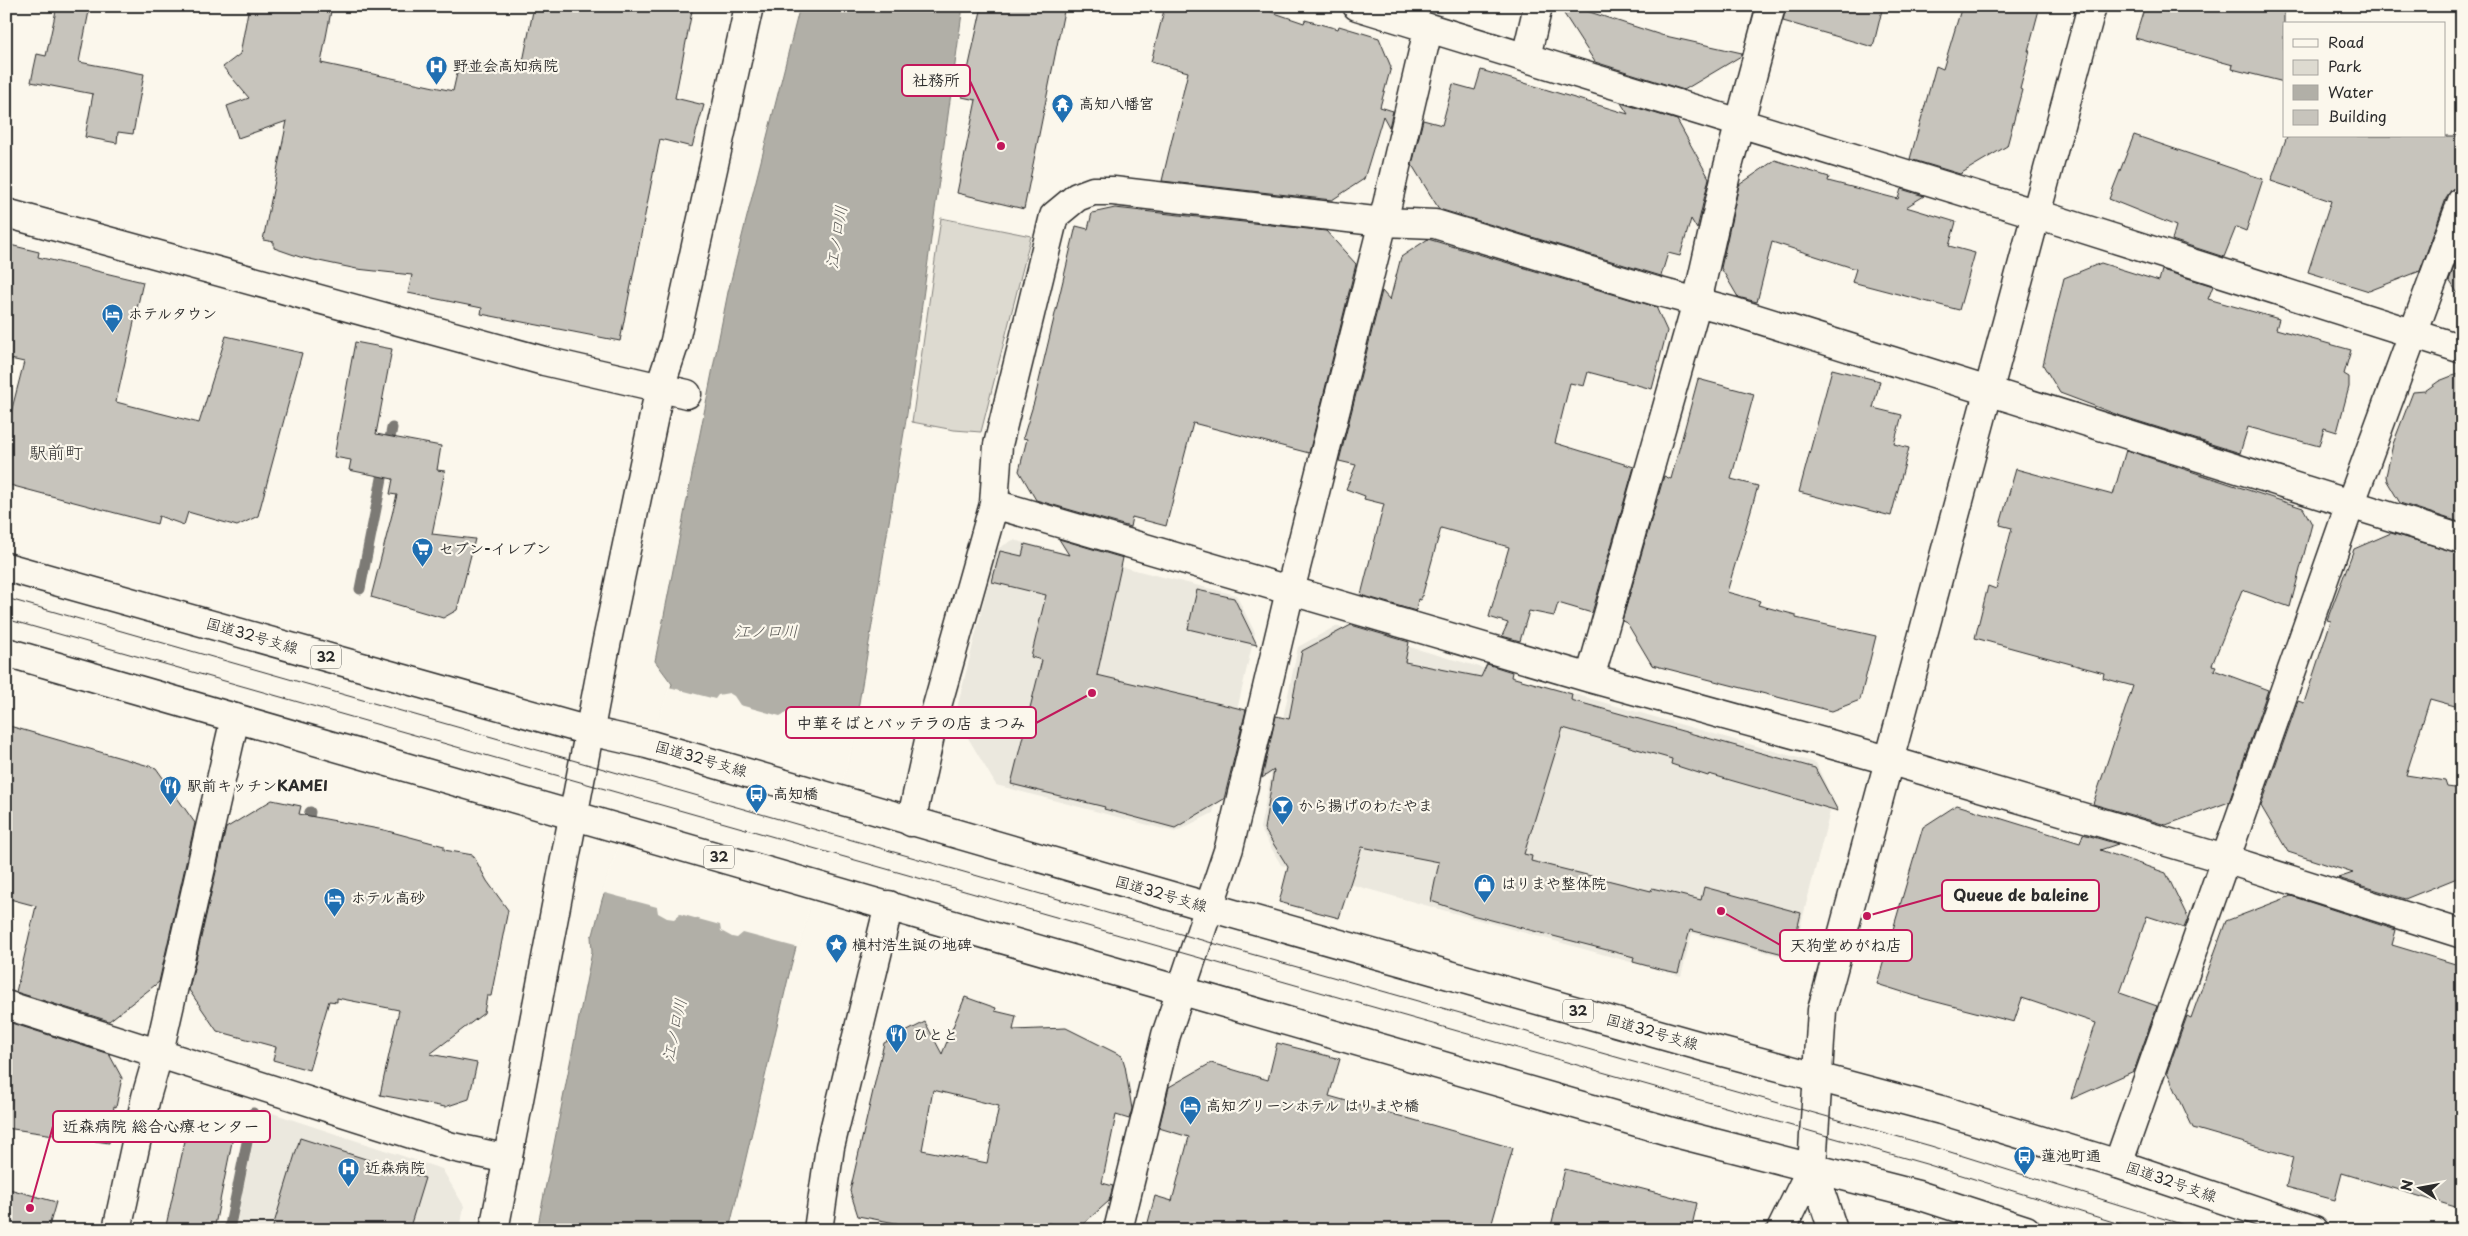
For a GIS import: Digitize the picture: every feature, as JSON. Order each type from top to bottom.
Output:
[{"type":"main road","points":[[494,1230],[572,815],[660,387],[674,345],[749,6]]},
{"type":"main road","points":[[1357,6],[1428,30],[1526,57],[2037,214],[2462,349]]},
{"type":"main road","points":[[1526,57],[1538,6]]},
{"type":"main road","points":[[1590,678],[1696,302],[1726,174],[1771,6]]},
{"type":"main road","points":[[1833,1230],[1812,1167],[1822,1010],[2092,6]]},
{"type":"main road","points":[[1118,1230],[1166,1035],[1229,848],[1290,591],[1383,222],[1428,30]]},
{"type":"main road","points":[[911,822],[935,713],[994,504],[998,446],[1054,216],[1077,197],[1093,191],[1113,191],[1383,222],[1435,224],[1696,302],[1736,312],[2462,539]]},
{"type":"main road","points":[[2118,1164],[2350,505],[2462,201]]},
{"type":"main road","points":[[6,213],[544,361],[687,394]]},
{"type":"main road","points":[[994,504],[1590,678],[1888,760],[2225,859],[2462,934]]},
{"type":"main road","name":"国道32号支線","points":[[6,567],[589,731],[646,744],[911,822],[1694,1044],[1941,1110],[2118,1164],[2314,1230]]},
{"type":"main road","name":"32","points":[[6,652],[621,830],[1182,989],[1669,1131],[1918,1195],[2026,1230]]},
{"type":"main road","points":[[118,1230],[146,1097],[159,1052],[235,718]]},
{"type":"main road","points":[[818,1230],[830,1147],[889,906]]},
{"type":"main road","points":[[6,1005],[159,1052],[452,1147],[508,1159]]},
{"type":"main road","points":[[1781,1230],[1812,1167]]},
{"type":"shaded area","points":[[1013,540],[1236,595],[1255,633],[1213,813],[1175,832],[996,785],[955,716],[997,549]]},
{"type":"shaded area","points":[[1336,626],[1816,763],[1833,800],[1792,959],[1692,933],[1681,976],[1281,865],[1260,828],[1298,647]]},
{"type":"shaded area","name":"近森病院","points":[[260,1109],[442,1169],[464,1206],[460,1230],[235,1230]]},
{"type":"green space","points":[[941,218],[1031,236],[981,432],[954,430],[912,422]]},
{"type":"water","name":"江ノ口川","points":[[800,6],[963,6],[907,414],[854,733],[791,966],[729,1230],[537,1230],[592,952],[591,936],[593,935],[602,900],[672,684],[655,661],[728,292]]},
{"type":"pier","name":"高知橋","points":[[669,687],[715,699],[718,695],[729,693],[734,696],[740,705],[780,716],[789,711],[796,712],[803,723],[855,737],[799,948],[743,933],[737,938],[732,937],[721,931],[720,925],[680,914],[674,919],[667,918],[658,913],[657,907],[605,893],[601,897]]},
{"type":"building","points":[[57,6],[90,6],[79,62],[144,74],[133,134],[118,132],[117,143],[85,137],[93,94],[31,82],[37,54],[46,56]]},
{"type":"building","points":[[249,6],[332,6],[321,63],[453,91],[460,60],[521,72],[534,6],[693,6],[675,98],[704,105],[692,147],[660,139],[620,341],[481,314],[482,308],[408,293],[412,275],[357,269],[300,257],[274,248],[274,242],[263,240],[287,121],[238,138],[227,106],[249,98],[223,67],[240,54]]},
{"type":"building","points":[[982,6],[1065,6],[1024,209],[957,193],[976,100],[962,97]]},
{"type":"building","points":[[1165,6],[1254,6],[1304,23],[1305,20],[1338,29],[1339,26],[1379,38],[1391,67],[1380,107],[1393,111],[1389,127],[1383,116],[1364,179],[1332,200],[1162,181],[1188,72],[1151,62]]},
{"type":"building","points":[[1559,6],[1571,6],[1661,35],[1742,53],[1741,56],[1684,90],[1595,62]]},
{"type":"building","points":[[1786,6],[1883,6],[1873,47],[1783,21]]},
{"type":"building","points":[[1962,6],[2040,6],[2028,51],[2030,51],[2020,89],[2022,90],[2007,146],[1960,174],[1910,159],[1936,66],[1943,69]]},
{"type":"building","points":[[2145,6],[2284,6],[2283,82],[2232,69],[2233,65],[2135,38]]},
{"type":"building","points":[[1481,70],[1628,114],[1621,103],[1677,120],[1709,178],[1697,229],[1691,219],[1680,256],[1668,253],[1661,276],[1439,209],[1412,165],[1423,120],[1442,125],[1453,84],[1475,90]]},
{"type":"building","points":[[2134,135],[2263,179],[2246,231],[2236,227],[2224,257],[2172,240],[2176,226],[2109,199]]},
{"type":"building","points":[[2446,136],[2462,136],[2462,186],[2452,189],[2447,196],[2420,271],[2369,291],[2308,272],[2331,201],[2271,181],[2286,138],[2446,138]]},
{"type":"building","points":[[1775,160],[1829,177],[1828,181],[1898,199],[1901,189],[1924,196],[1906,207],[1956,222],[1949,246],[1975,253],[1959,310],[1852,282],[1856,269],[1772,242],[1757,302],[1738,297],[1721,268],[1739,185]]},
{"type":"building","points":[[1115,208],[1326,231],[1356,264],[1309,453],[1193,423],[1166,526],[1132,517],[1130,527],[1036,500],[1019,471],[1027,439],[1023,438],[1034,402],[1076,226],[1088,229],[1092,213]]},
{"type":"building","points":[[1428,239],[1656,307],[1667,331],[1652,389],[1588,372],[1584,386],[1570,383],[1555,443],[1634,467],[1592,613],[1558,603],[1554,616],[1529,611],[1520,641],[1502,636],[1508,623],[1489,617],[1509,547],[1441,528],[1421,600],[1418,599],[1416,611],[1361,595],[1384,504],[1364,499],[1365,496],[1346,489],[1356,465],[1339,461],[1382,291],[1390,300],[1401,257]]},
{"type":"building","points":[[6,244],[39,252],[38,257],[143,282],[116,402],[199,423],[226,336],[302,353],[258,516],[237,526],[188,512],[184,525],[159,516],[157,524],[6,484],[6,432],[24,362],[6,358]]},
{"type":"building","points":[[2462,247],[2462,300],[2449,280]]},
{"type":"building","points":[[2101,263],[2159,281],[2162,270],[2213,286],[2208,299],[2279,319],[2276,329],[2351,350],[2344,374],[2349,377],[2349,387],[2337,432],[2324,428],[2319,446],[2248,427],[2240,453],[2118,415],[2060,393],[2043,365],[2064,278]]},
{"type":"building","points":[[355,342],[392,349],[376,434],[441,446],[437,470],[445,471],[432,534],[475,539],[457,610],[443,618],[371,597],[397,495],[390,494],[393,479],[349,470],[351,460],[334,457]]},
{"type":"building","points":[[1832,369],[1880,381],[1873,408],[1902,415],[1894,444],[1909,448],[1891,516],[1799,492]]},
{"type":"building","points":[[2462,372],[2462,523],[2400,503],[2386,476],[2393,444],[2413,392],[2425,391],[2439,381]]},
{"type":"building","points":[[1698,379],[1754,394],[1731,479],[1758,486],[1727,592],[1760,601],[1758,605],[1796,615],[1796,618],[1876,636],[1860,700],[1832,711],[1652,665],[1627,623],[1622,621],[1664,476],[1671,479]]},
{"type":"building","points":[[2126,450],[2303,508],[2312,524],[2290,607],[2242,590],[2212,665],[2216,666],[2214,670],[2268,690],[2229,802],[2166,825],[2093,804],[2133,686],[2103,678],[2104,673],[1975,638],[1988,586],[1996,589],[2012,528],[2000,525],[2016,469],[2113,495]]},
{"type":"building","points":[[2391,533],[2462,554],[2462,708],[2430,699],[2406,775],[2445,781],[2447,787],[2462,789],[2462,876],[2405,899],[2338,878],[2353,873],[2288,852],[2261,806],[2298,701],[2304,703],[2331,621],[2327,620],[2354,549]]},
{"type":"building","points":[[1059,539],[1123,558],[1097,675],[1246,710],[1224,799],[1175,828],[1104,809],[1105,807],[1011,784],[1042,660],[1031,657],[1046,595],[992,582],[1000,551],[1022,556],[1025,544],[1069,555]]},
{"type":"building","points":[[1197,590],[1234,598],[1257,645],[1188,629]]},
{"type":"building","points":[[1351,625],[1409,642],[1405,662],[1481,677],[1487,664],[1512,672],[1511,677],[1572,694],[1571,700],[1815,768],[1838,811],[1709,774],[1708,776],[1671,764],[1672,759],[1563,728],[1524,854],[1532,856],[1531,861],[1651,891],[1652,888],[1701,900],[1704,887],[1801,913],[1791,956],[1690,930],[1678,973],[1659,969],[1633,962],[1634,957],[1472,915],[1431,901],[1439,862],[1362,847],[1339,918],[1279,902],[1288,867],[1264,829],[1274,770],[1262,778],[1276,716],[1289,719],[1302,651]]},
{"type":"building","points":[[6,725],[156,768],[195,823],[159,982],[109,1021],[16,992],[36,906],[6,898]]},
{"type":"building","points":[[272,800],[301,806],[299,814],[384,830],[444,846],[444,850],[473,855],[487,881],[508,910],[491,996],[487,996],[484,1013],[430,1054],[477,1063],[469,1099],[445,1107],[380,1095],[399,1010],[337,998],[337,1002],[329,1001],[309,1070],[273,1060],[276,1047],[217,1031],[189,990],[226,828]]},
{"type":"building","points":[[1957,805],[2080,843],[2083,834],[2118,844],[2100,850],[2166,873],[2188,918],[2184,928],[2147,916],[2120,993],[2157,1006],[2134,1071],[2071,1099],[2096,1023],[2022,998],[2014,1022],[1925,999],[1877,984],[1923,827]]},
{"type":"building","points":[[2291,896],[2396,930],[2392,945],[2462,966],[2462,1209],[2342,1173],[2335,1200],[2286,1187],[2293,1157],[2193,1128],[2167,1072],[2187,1016],[2191,1018],[2226,921]]},
{"type":"building","points":[[965,997],[996,1008],[995,1011],[1016,1016],[1013,1030],[1066,1028],[1122,1056],[1132,1109],[1129,1119],[1116,1115],[1102,1183],[1113,1186],[1109,1201],[1081,1226],[1071,1227],[1048,1223],[1046,1230],[933,1230],[858,1216],[850,1191],[884,1043],[925,1022],[942,1054]],"holes":[[[933,1090],[999,1106],[987,1163],[922,1150]]]},
{"type":"building","points":[[8,1022],[109,1054],[122,1078],[116,1107],[114,1106],[109,1143],[6,1128],[6,1031]]},
{"type":"building","points":[[1277,1043],[1340,1059],[1329,1096],[1513,1148],[1490,1230],[1146,1230],[1155,1196],[1172,1201],[1189,1137],[1159,1128],[1169,1087],[1211,1063],[1268,1080]]},
{"type":"building","points":[[189,1123],[234,1132],[214,1230],[165,1230]]},
{"type":"building","points":[[300,1138],[425,1178],[409,1230],[272,1230]]},
{"type":"building","points":[[1565,1169],[1697,1203],[1691,1230],[1550,1230]]},
{"type":"building","points":[[6,1188],[56,1202],[48,1230],[6,1230]]},
{"type":"waterway","points":[[360,589],[392,428]]},
{"type":"waterway","points":[[306,831],[310,812]]},
{"type":"waterway","points":[[229,1230],[253,1113]]},
{"type":"tram line","points":[[6,598],[1198,939],[1931,1146],[2200,1230]]},
{"type":"tram line","points":[[6,619],[1926,1164],[2139,1230]]},
{"type":"place","name":"野並会高知病院","points":[[437,85]]},
{"type":"place","name":"高知八幡宮","points":[[1063,123]]},
{"type":"place","name":"社務所","points":[[1001,146]]},
{"type":"place","name":"ホテルタウン","points":[[112,333]]},
{"type":"place","name":"セブン-イレブン","points":[[423,568]]},
{"type":"place","name":"中華そばとバッテラの店 まつみ","points":[[1092,693]]},
{"type":"place","name":"駅前キッチンKAMEI","points":[[171,805]]},
{"type":"place","name":"高知橋","points":[[757,813]]},
{"type":"place","name":"から揚げのわたやま","points":[[1282,825]]},
{"type":"place","name":"はりまや整体院","points":[[1485,903]]},
{"type":"place","name":"天狗堂めがね店","points":[[1721,911]]},
{"type":"place","name":"Queue de baleine","points":[[1867,916]]},
{"type":"place","name":"ホテル高砂","points":[[335,917]]},
{"type":"place","name":"槇村浩生誕の地碑","points":[[836,964]]},
{"type":"place","name":"ひとと","points":[[897,1054]]},
{"type":"place","name":"高知グリーンホテル はりまや橋","points":[[1190,1125]]},
{"type":"place","name":"蓮池町通","points":[[2025,1175]]},
{"type":"place","name":"近森病院","points":[[349,1187]]},
{"type":"place","name":"近森病院 総合心療センター","points":[[30,1208]]},
{"type":"district","name":"駅前町","points":[[56,453]]}]
